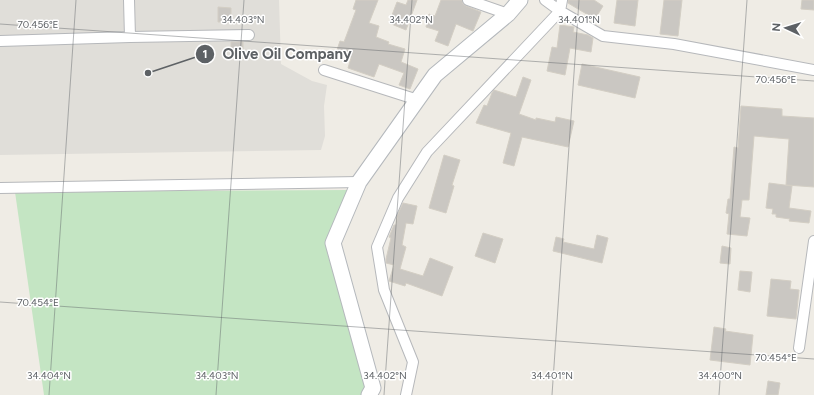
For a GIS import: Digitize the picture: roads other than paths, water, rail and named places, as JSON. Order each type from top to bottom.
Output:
[{"type":"street","points":[[129,0],[130,37]]},
{"type":"street","points":[[468,0],[508,14]]},
{"type":"street","points":[[369,395],[372,388],[332,243],[359,182],[435,75],[508,14],[520,0]]},
{"type":"street","points":[[545,0],[560,11],[603,36],[674,44],[814,70]]},
{"type":"street","points":[[406,395],[413,362],[384,290],[377,247],[398,198],[427,152],[560,11],[562,0]]},
{"type":"street","points":[[0,41],[249,35]]},
{"type":"street","points":[[324,70],[418,100]]},
{"type":"street","points":[[0,188],[359,182]]},
{"type":"street","points":[[799,348],[814,241]]},
{"type":"place","name":"Olive Oil Company","points":[[148,73]]}]
